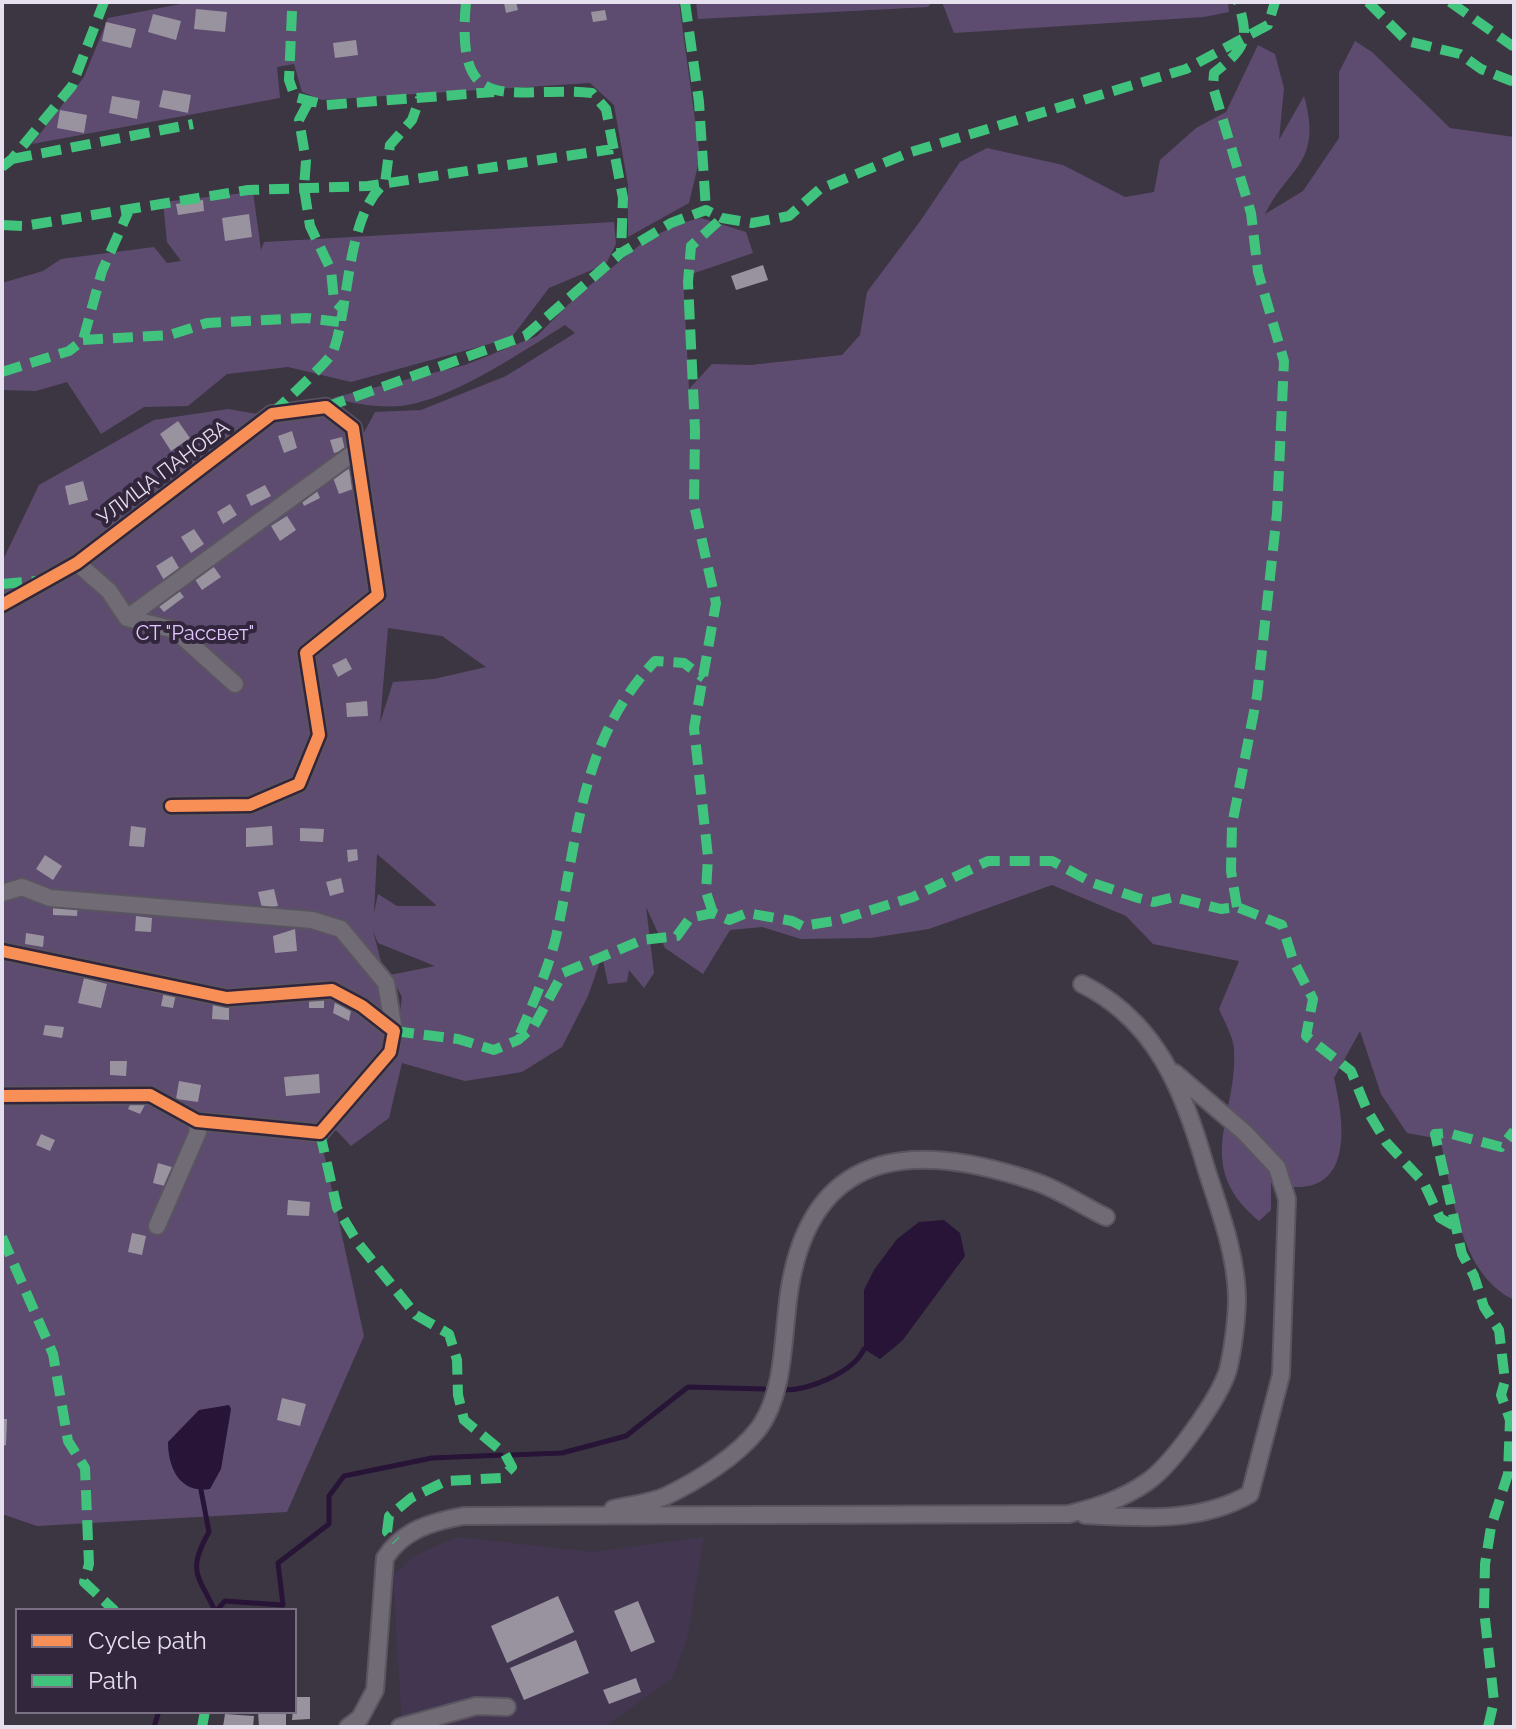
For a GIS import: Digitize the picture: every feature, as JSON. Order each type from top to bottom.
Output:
[{"type":"street","name":"УЛИЦА ПАНОВА","points":[[2,605],[77,563],[272,414],[326,407],[353,428],[356,451]]},
{"type":"street","points":[[127,618],[356,451],[378,595],[306,653],[319,735],[299,784],[250,805],[171,806]]},
{"type":"street","points":[[77,563],[109,591],[127,618],[175,630],[235,684]]},
{"type":"street","points":[[2,893],[22,887],[50,898],[312,920],[341,929],[386,983],[394,1031],[390,1052],[320,1133],[197,1121],[150,1095],[2,1096]]},
{"type":"street","points":[[2,951],[227,998],[332,990],[362,1006],[394,1031]]},
{"type":"street","points":[[1069,1514],[1107,1504],[1149,1481],[1178,1453],[1227,1371],[1237,1298],[1228,1241],[1173,1072],[1148,1034],[1108,997],[1082,984]]},
{"type":"street","points":[[348,1727],[360,1718],[375,1690],[385,1558],[396,1541],[430,1523],[463,1516],[949,1512],[1158,1519],[1229,1506],[1250,1494],[1281,1375],[1287,1199],[1277,1167],[1244,1132],[1173,1072]]},
{"type":"street","points":[[157,1226],[198,1132],[197,1121]]},
{"type":"street","points":[[580,1516],[664,1497],[723,1461],[759,1428],[773,1396],[791,1279],[810,1220],[835,1187],[871,1165],[928,1159],[978,1166],[1038,1182],[1106,1217]]},
{"type":"street","points":[[400,1727],[476,1706],[507,1707]]},
{"type":"shaded area","points":[[944,1220],[960,1233],[965,1256],[902,1341],[880,1359],[864,1349],[864,1290],[874,1270],[897,1239],[919,1222]]},
{"type":"shaded area","points":[[229,1405],[231,1409],[221,1469],[210,1489],[191,1487],[173,1470],[168,1442],[199,1410]]},
{"type":"shaded area","points":[[457,1537],[593,1552],[704,1537],[687,1639],[672,1678],[604,1727],[402,1727],[393,1575],[416,1555]]},
{"type":"green space","points":[[191,2],[679,2],[700,157],[689,203],[628,237],[628,185],[614,105],[590,83],[322,100],[302,92],[294,64],[277,67],[280,98],[32,144],[84,77],[108,18]]},
{"type":"green space","points":[[696,2],[932,2],[928,7],[698,19]]},
{"type":"green space","points":[[942,2],[1228,2],[1229,12],[1204,17],[954,33]]},
{"type":"green space","name":"СТ \"Рассвет\"","points":[[1355,41],[1372,52],[1450,128],[1514,137],[1514,1300],[1495,1288],[1469,1251],[1454,1206],[1440,1139],[1407,1133],[1381,1094],[1360,1031],[1334,1078],[1340,1109],[1341,1144],[1330,1173],[1318,1183],[1301,1187],[1271,1180],[1271,1210],[1259,1221],[1239,1200],[1227,1180],[1222,1160],[1234,1049],[1219,1009],[1239,961],[1153,944],[1126,916],[1052,885],[929,929],[871,938],[801,939],[762,927],[730,930],[703,974],[665,948],[646,907],[654,973],[644,988],[629,970],[627,982],[608,984],[602,956],[588,996],[562,1047],[522,1072],[465,1081],[402,1063],[389,1118],[351,1146],[335,1129],[321,1140],[364,1336],[287,1512],[37,1526],[2,1514],[2,562],[39,485],[154,420],[228,409],[282,418],[335,417],[361,438],[375,412],[421,410],[506,376],[575,333],[565,325],[511,359],[431,399],[402,406],[382,406],[332,398],[465,365],[537,336],[578,295],[646,240],[681,223],[701,218],[746,232],[753,253],[683,277],[689,389],[712,364],[751,365],[842,355],[860,335],[867,292],[960,162],[987,148],[1063,165],[1125,197],[1154,192],[1160,160],[1196,128],[1226,112],[1258,45],[1275,54],[1284,88],[1279,140],[1304,96],[1309,119],[1306,151],[1265,214],[1303,191],[1339,138],[1339,72]],"holes":[[[388,628],[442,636],[486,667],[434,679],[393,682],[380,723]],[[377,854],[436,905],[397,906],[378,894],[374,913]],[[373,931],[378,943],[435,966],[390,975],[402,997],[398,1026]]]},
{"type":"green space","points":[[253,192],[261,250],[264,242],[614,222],[616,244],[606,264],[549,288],[511,338],[351,382],[288,367],[227,374],[188,406],[144,407],[101,434],[67,382],[36,391],[2,390],[2,283],[43,271],[61,259],[154,247],[167,263],[181,261],[167,242],[163,202]]},
{"type":"building","points":[[516,2],[518,10],[506,13],[504,3]]},
{"type":"building","points":[[196,9],[227,12],[225,32],[194,29]]},
{"type":"building","points":[[605,10],[607,20],[593,22],[591,12]]},
{"type":"building","points":[[153,14],[181,21],[176,40],[148,32]]},
{"type":"building","points":[[106,22],[136,29],[131,48],[102,41]]},
{"type":"building","points":[[356,40],[358,55],[335,58],[333,43]]},
{"type":"building","points":[[163,90],[191,95],[188,113],[159,107]]},
{"type":"building","points":[[112,96],[140,101],[137,119],[109,113]]},
{"type":"building","points":[[60,110],[87,115],[84,133],[57,128]]},
{"type":"building","points":[[203,200],[204,211],[178,215],[176,204]]},
{"type":"building","points":[[249,214],[252,237],[225,241],[222,218]]},
{"type":"building","points":[[763,265],[768,280],[736,290],[731,276]]},
{"type":"building","points":[[178,421],[190,438],[171,451],[160,434]]},
{"type":"building","points":[[292,431],[297,448],[284,453],[278,436]]},
{"type":"building","points":[[342,437],[345,450],[334,453],[330,440]]},
{"type":"building","points":[[349,469],[356,488],[339,494],[332,475]]},
{"type":"building","points":[[83,481],[88,500],[69,505],[65,486]]},
{"type":"building","points":[[265,485],[271,496],[251,506],[246,495]]},
{"type":"building","points":[[317,491],[320,498],[304,506],[301,499]]},
{"type":"building","points":[[230,504],[237,515],[223,524],[217,512]]},
{"type":"building","points":[[287,516],[296,530],[280,541],[271,526]]},
{"type":"building","points":[[194,529],[204,544],[191,553],[181,537]]},
{"type":"building","points":[[172,556],[182,573],[165,582],[156,566]]},
{"type":"building","points":[[211,563],[221,577],[202,590],[192,575]]},
{"type":"building","points":[[176,587],[184,597],[164,612],[156,603]]},
{"type":"building","points":[[346,658],[352,669],[338,677],[332,665]]},
{"type":"building","points":[[367,701],[368,716],[347,717],[346,703]]},
{"type":"building","points":[[131,826],[146,828],[144,847],[129,846]]},
{"type":"building","points":[[272,826],[273,845],[246,847],[246,828]]},
{"type":"building","points":[[300,828],[324,829],[323,842],[300,841]]},
{"type":"building","points":[[357,849],[358,860],[348,862],[347,850]]},
{"type":"building","points":[[45,855],[62,866],[53,880],[36,869]]},
{"type":"building","points":[[341,878],[344,892],[330,896],[326,882]]},
{"type":"building","points":[[274,889],[278,906],[262,908],[258,892]]},
{"type":"building","points":[[53,902],[78,904],[77,916],[53,915]]},
{"type":"building","points":[[136,916],[152,918],[151,932],[135,931]]},
{"type":"building","points":[[295,929],[297,951],[275,953],[273,936]]},
{"type":"building","points":[[26,933],[44,936],[43,947],[25,944]]},
{"type":"building","points":[[84,978],[107,984],[101,1008],[78,1003]]},
{"type":"building","points":[[164,991],[176,994],[173,1008],[161,1006]]},
{"type":"building","points":[[309,999],[324,999],[324,1008],[309,1008]]},
{"type":"building","points":[[213,1002],[229,1003],[229,1020],[212,1019]]},
{"type":"building","points":[[335,1002],[352,1005],[349,1021],[333,1013]]},
{"type":"building","points":[[45,1025],[64,1027],[62,1038],[43,1035]]},
{"type":"building","points":[[110,1061],[127,1061],[126,1076],[110,1075]]},
{"type":"building","points":[[319,1074],[320,1093],[286,1096],[284,1077]]},
{"type":"building","points":[[179,1081],[201,1085],[198,1102],[176,1099]]},
{"type":"building","points":[[134,1097],[146,1103],[140,1114],[128,1109]]},
{"type":"building","points":[[41,1134],[55,1140],[50,1151],[36,1145]]},
{"type":"building","points":[[158,1163],[175,1168],[169,1187],[153,1183]]},
{"type":"building","points":[[288,1200],[310,1202],[309,1216],[287,1215]]},
{"type":"building","points":[[132,1233],[146,1236],[142,1255],[128,1252]]},
{"type":"building","points":[[282,1398],[306,1404],[300,1426],[277,1420]]},
{"type":"building","points":[[2,1419],[7,1419],[6,1445],[2,1446]]},
{"type":"building","points":[[558,1596],[574,1632],[507,1663],[491,1626]]},
{"type":"building","points":[[638,1601],[655,1642],[631,1652],[614,1611]]},
{"type":"building","points":[[576,1640],[589,1673],[524,1700],[510,1668]]},
{"type":"building","points":[[636,1678],[641,1692],[609,1704],[603,1690]]},
{"type":"building","points":[[296,1697],[310,1697],[310,1719],[292,1720],[293,1713],[296,1713]]},
{"type":"building","points":[[258,1713],[286,1713],[286,1727],[259,1727]]},
{"type":"building","points":[[225,1714],[254,1716],[253,1727],[223,1727]]},
{"type":"waterway","points":[[782,1390],[828,1379],[850,1366],[864,1349]]},
{"type":"waterway","points":[[510,1455],[562,1453],[626,1436],[688,1387],[764,1389]]},
{"type":"waterway","points":[[218,1609],[225,1601],[283,1605],[278,1563],[329,1524],[329,1496],[344,1476],[432,1458],[501,1455]]},
{"type":"waterway","points":[[201,1490],[209,1532],[198,1556],[197,1573],[214,1609]]},
{"type":"waterway","points":[[154,1727],[158,1713]]},
{"type":"marked path","points":[[2,167],[72,86],[104,2]]},
{"type":"marked path","points":[[466,2],[465,40],[470,66],[479,81],[494,90],[592,93],[606,109],[623,198],[621,253]]},
{"type":"marked path","points":[[685,2],[699,102],[706,210]]},
{"type":"marked path","points":[[1237,907],[1231,871],[1232,825],[1257,696],[1277,513],[1284,361],[1258,272],[1251,213],[1213,87],[1214,73],[1233,57],[1242,43],[1244,26],[1238,2]]},
{"type":"marked path","points":[[326,407],[525,336],[621,253],[671,223],[706,210],[722,218],[752,223],[789,216],[820,189],[908,153],[1186,69],[1268,25],[1275,2]]},
{"type":"marked path","points":[[1368,2],[1407,41],[1460,54],[1481,69],[1514,82]]},
{"type":"marked path","points":[[1450,2],[1514,47]]},
{"type":"marked path","points":[[292,11],[289,80],[295,97],[326,105],[494,92]]},
{"type":"marked path","points":[[272,414],[333,352],[363,216],[372,198],[385,183],[390,145],[412,120],[420,98]]},
{"type":"marked path","points":[[308,103],[299,120],[306,161],[304,188],[310,226],[331,270],[334,301],[342,308]]},
{"type":"marked path","points":[[12,159],[193,124]]},
{"type":"marked path","points":[[2,225],[24,226],[248,190],[368,186],[613,149]]},
{"type":"marked path","points":[[2,372],[69,351],[83,340],[102,271],[130,208]]},
{"type":"marked path","points":[[713,913],[706,892],[708,857],[694,728],[716,603],[694,505],[695,430],[688,282],[691,246],[722,218]]},
{"type":"marked path","points":[[83,340],[170,335],[207,323],[306,318],[339,322]]},
{"type":"marked path","points":[[2,584],[37,581]]},
{"type":"marked path","points":[[520,1034],[553,949],[586,791],[596,757],[611,724],[630,692],[655,661],[684,663],[704,678]]},
{"type":"marked path","points":[[394,1031],[458,1039],[494,1050],[518,1040],[534,1026],[563,973],[642,940],[677,936],[690,918],[713,913],[729,920],[747,913],[792,921],[802,926],[840,920],[913,897],[988,861],[1052,861],[1093,883],[1138,898],[1154,902],[1174,897],[1221,909],[1237,907],[1282,925],[1293,960],[1313,999],[1306,1036],[1351,1071],[1367,1110],[1386,1142],[1424,1183],[1440,1218],[1456,1227]]},
{"type":"marked path","points":[[1488,1727],[1494,1701],[1484,1610],[1485,1564],[1491,1527],[1508,1474],[1510,1420],[1501,1395],[1505,1381],[1499,1330],[1484,1307],[1474,1276],[1462,1254],[1435,1134],[1448,1133],[1501,1147],[1514,1131]]},
{"type":"marked path","points":[[320,1133],[337,1208],[358,1243],[416,1315],[449,1334],[457,1360],[458,1395],[464,1420],[505,1454],[512,1467],[501,1478],[446,1481],[411,1498],[389,1516],[387,1532],[396,1541]]},
{"type":"marked path","points":[[2,1237],[53,1354],[68,1441],[85,1468],[89,1564],[84,1582],[113,1609]]},
{"type":"marked path","points":[[202,1727],[205,1713]]},
{"type":"cycle path","points":[[2,605],[77,563],[272,414],[326,407],[353,428],[378,595],[306,653],[319,735],[299,784],[250,805],[171,806]]},
{"type":"cycle path","points":[[2,951],[227,998],[332,990],[362,1006],[394,1031],[390,1052],[320,1133],[197,1121],[150,1095],[2,1096]]}]
